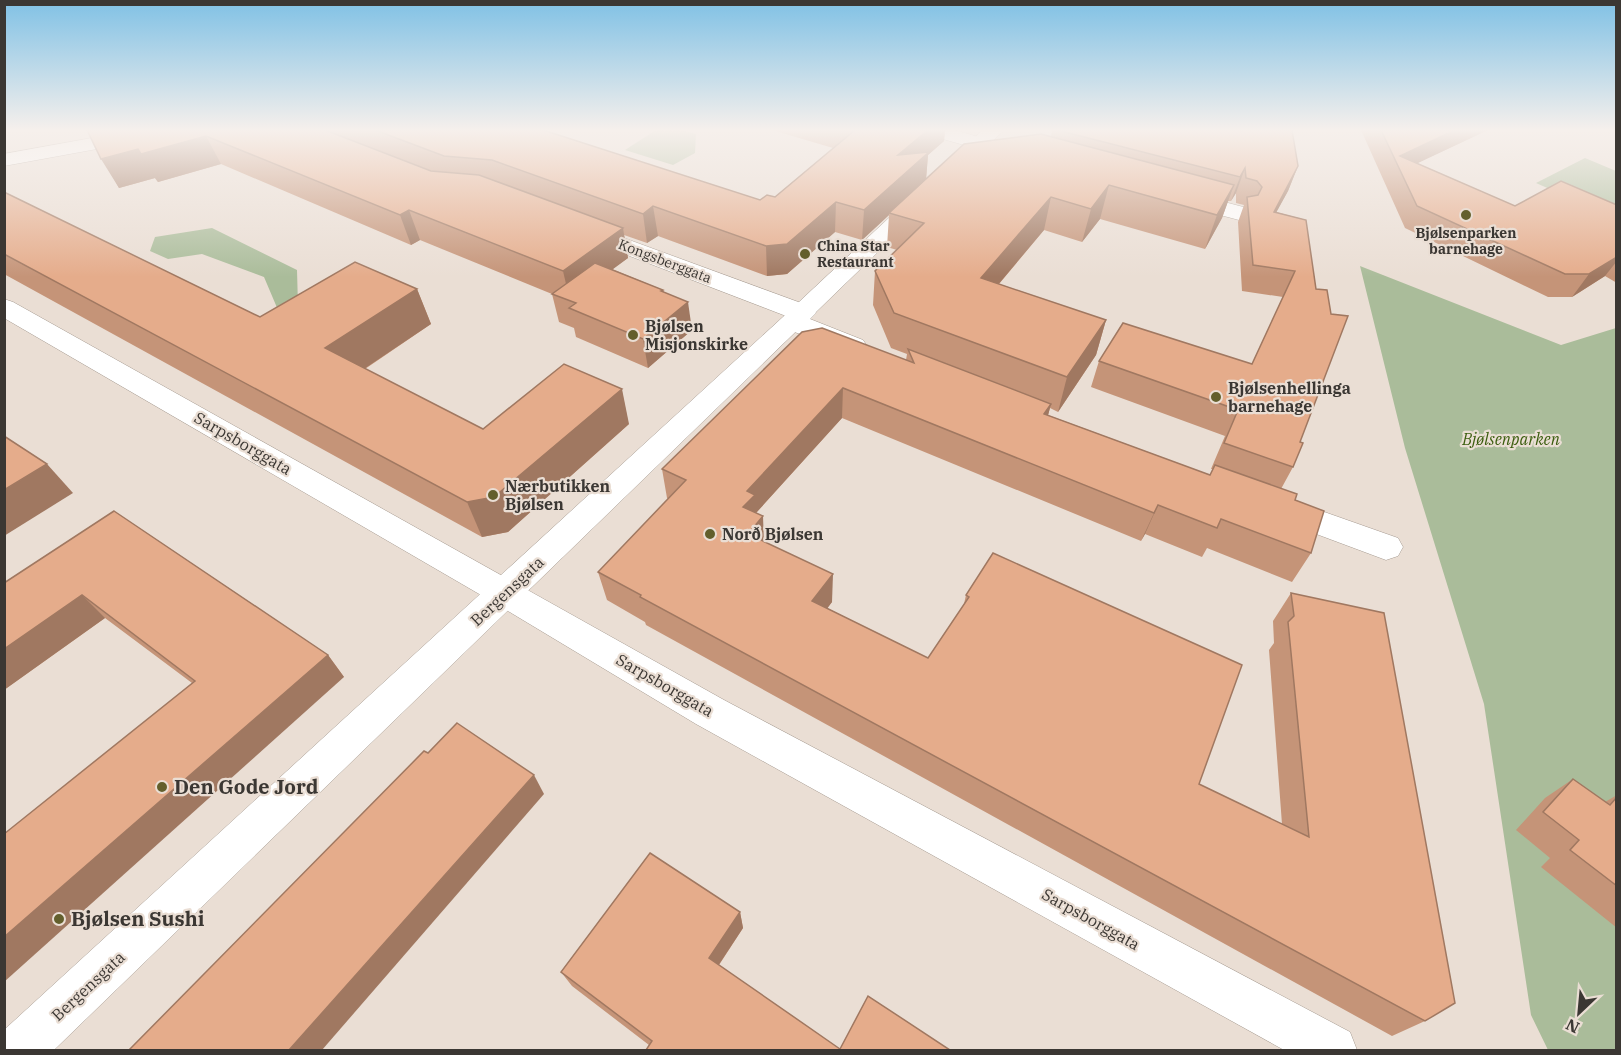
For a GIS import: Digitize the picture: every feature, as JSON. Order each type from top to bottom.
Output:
[{"type":"street","name":"Bergensgata","points":[[19,1050],[798,318],[942,179]]},
{"type":"street","points":[[1161,192],[1239,213]]},
{"type":"street","name":"Kongsberggata","points":[[558,221],[798,318],[874,354]]},
{"type":"street","name":"Sarpsborggata","points":[[4,307],[505,592],[710,712],[1332,1050]]},
{"type":"street","points":[[1250,498],[1386,547]]},
{"type":"green space","points":[[1543,179],[1616,179],[1616,208],[1606,214],[1536,183]]},
{"type":"green space","points":[[212,228],[297,270],[298,306],[278,310],[264,277],[202,254],[168,259],[150,251],[155,237]]},
{"type":"green space","name":"Bjølsenparken","points":[[1360,266],[1561,345],[1616,328],[1616,1050],[1548,1050],[1531,1015],[1484,704],[1405,448]]},
{"type":"building","points":[[312,179],[491,179],[623,228],[563,271],[409,210],[400,215]]},
{"type":"building","points":[[546,179],[696,179],[760,200],[767,195],[775,197],[796,179],[898,179],[864,210],[836,202],[787,244],[766,246],[653,206],[643,214]]},
{"type":"building","points":[[926,179],[1212,179],[1234,185],[1217,215],[1109,185],[1091,209],[1051,197],[981,278],[1106,320],[1067,377],[894,313],[875,271],[924,223],[889,213]]},
{"type":"building","points":[[1251,179],[1291,179],[1274,212],[1306,220],[1316,289],[1327,290],[1331,314],[1348,316],[1300,442],[1303,443],[1293,467],[1224,443],[1238,410],[1099,361],[1123,323],[1252,364],[1295,271],[1253,265],[1247,197],[1258,195],[1262,187],[1257,181]]},
{"type":"building","points":[[1404,179],[1453,179],[1515,206],[1561,181],[1617,205],[1617,257],[1589,274],[1565,274],[1417,206]]},
{"type":"building","points":[[4,192],[260,317],[355,262],[417,289],[325,348],[483,429],[564,364],[622,389],[494,497],[467,502],[4,254]]},
{"type":"building","points":[[595,263],[688,302],[643,339],[569,308],[576,303],[552,294]]},
{"type":"building","points":[[822,328],[914,363],[908,349],[1051,404],[1044,414],[1210,475],[1215,465],[1297,494],[1295,500],[1324,511],[1311,553],[1221,519],[1217,528],[1158,505],[1154,513],[843,388],[747,491],[755,495],[743,507],[763,516],[748,534],[833,574],[812,601],[928,658],[969,597],[966,595],[993,553],[1242,665],[1199,784],[1309,837],[1288,622],[1294,616],[1291,593],[1384,613],[1455,1003],[1425,1021],[640,597],[641,595],[598,572],[686,480],[662,469],[802,332]]},
{"type":"building","points":[[4,436],[47,464],[4,490]]},
{"type":"building","points":[[114,511],[328,655],[4,937],[4,834],[195,681],[82,595],[4,649],[4,583]]},
{"type":"building","points":[[457,723],[534,775],[289,1050],[129,1050],[424,751],[428,753]]},
{"type":"building","points":[[1573,779],[1610,805],[1617,797],[1617,886],[1570,850],[1579,840],[1543,812]]},
{"type":"building","points":[[650,853],[740,912],[709,958],[840,1049],[868,996],[950,1050],[646,1050],[652,1041],[561,972]]},
{"type":"place","name":"Bjølsenparken barnehage","points":[[1466,215]]},
{"type":"place","name":"China Star Restaurant","points":[[805,254]]},
{"type":"place","name":"Bjølsen Misjonskirke","points":[[633,335]]},
{"type":"place","name":"Bjølsenhellinga barnehage","points":[[1216,397]]},
{"type":"place","name":"Nærbutikken Bjølsen","points":[[493,495]]},
{"type":"place","name":"Norð Bjølsen","points":[[710,534]]},
{"type":"place","name":"Den Gode Jord","points":[[162,787]]},
{"type":"place","name":"Bjølsen Sushi","points":[[59,919]]}]
